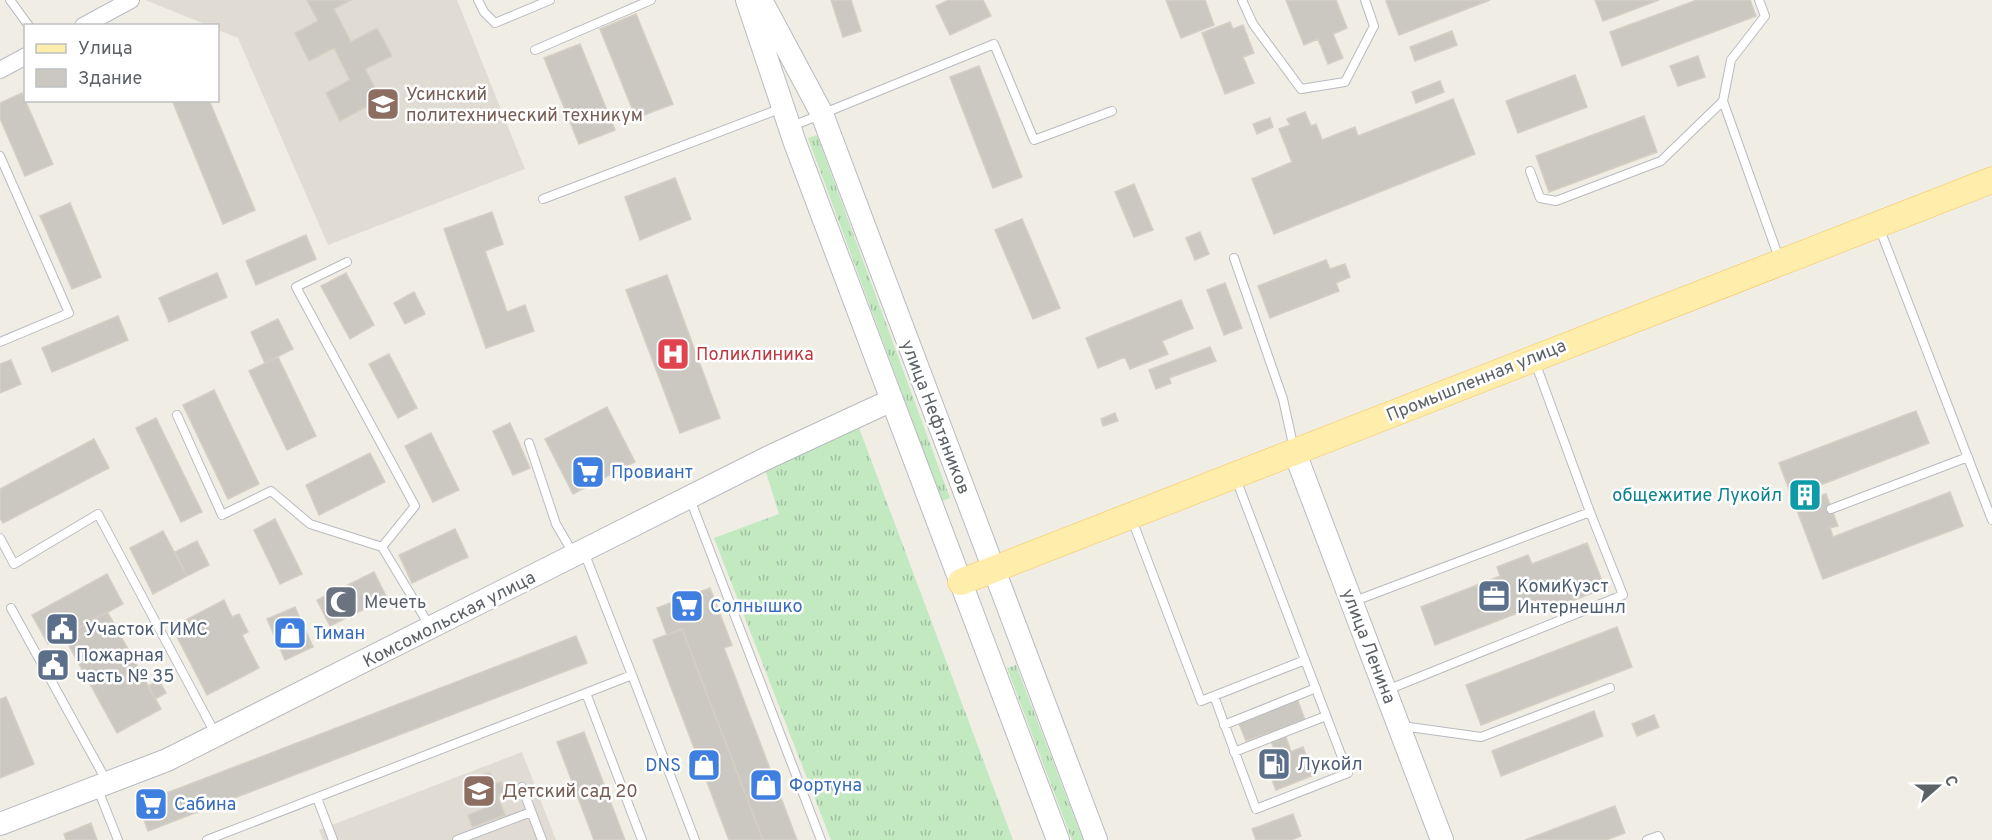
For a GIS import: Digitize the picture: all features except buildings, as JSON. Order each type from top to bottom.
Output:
[{"type":"main road","name":"улица Нефтяников","points":[[759,3],[822,114],[1096,840]]},
{"type":"main road","name":"улица Нефтяников","points":[[759,3],[786,117],[1058,840]]},
{"type":"main road","name":"Промышленная улица","points":[[961,582],[1992,180]]},
{"type":"main road","name":"Комсомольская улица","points":[[0,824],[167,760],[853,416],[892,400]]},
{"type":"main road","name":"улица Ленина","points":[[1295,453],[1442,840]]},
{"type":"street","points":[[87,24],[131,0]]},
{"type":"street","points":[[0,70],[24,57]]},
{"type":"lane","points":[[10,0],[28,24]]},
{"type":"lane","points":[[478,0],[484,12],[495,23],[533,3],[550,0]]},
{"type":"lane","points":[[535,50],[651,0]]},
{"type":"lane","points":[[1242,0],[1253,24],[1301,89],[1345,82],[1374,26],[1365,0]]},
{"type":"lane","points":[[1759,0],[1765,16],[1731,60],[1723,100],[1780,261]]},
{"type":"lane","points":[[543,199],[786,117],[822,114],[994,44],[1034,140],[1112,111]]},
{"type":"lane","points":[[1530,171],[1540,198],[1556,201],[1661,161],[1723,100]]},
{"type":"lane","points":[[0,156],[69,313],[0,342]]},
{"type":"lane","points":[[1878,224],[1992,520]]},
{"type":"lane","points":[[1234,258],[1282,399],[1295,453]]},
{"type":"lane","points":[[347,262],[296,287],[415,506],[382,547]]},
{"type":"lane","points":[[1386,691],[1623,595],[1590,512],[1534,357]]},
{"type":"lane","points":[[177,416],[222,515],[271,491],[310,524],[382,547],[431,628]]},
{"type":"lane","points":[[529,443],[556,524],[580,554],[632,675],[695,840]]},
{"type":"lane","points":[[1832,509],[1968,457]]},
{"type":"lane","points":[[1214,696],[1256,809],[1348,773],[1235,476]]},
{"type":"lane","points":[[690,498],[821,840]]},
{"type":"lane","points":[[1352,602],[1590,512]]},
{"type":"lane","points":[[0,538],[14,564],[98,514],[217,736]]},
{"type":"lane","points":[[1131,517],[1201,701],[1305,660]]},
{"type":"lane","points":[[11,608],[103,785],[118,840]]},
{"type":"lane","points":[[207,840],[632,675]]},
{"type":"lane","points":[[1224,725],[1316,688]]},
{"type":"lane","points":[[1399,726],[1481,737],[1610,688]]},
{"type":"lane","points":[[586,693],[642,840]]},
{"type":"lane","points":[[1234,752],[1326,716]]},
{"type":"lane","points":[[522,787],[542,840]]},
{"type":"lane","points":[[317,798],[333,840]]},
{"type":"lane","points":[[457,840],[531,812]]},
{"type":"lane","points":[[1647,840],[1658,836],[1660,840]]},
{"type":"shaded area","name":"Усинский политехнический техникум","points":[[145,0],[457,0],[525,169],[328,245],[238,38],[219,30],[219,24],[205,24]]},
{"type":"shaded area","name":"Детский сад 20","points":[[522,752],[556,840],[323,840],[319,830]]},
{"type":"green space","points":[[817,135],[950,498],[942,501],[808,138]]},
{"type":"green space","points":[[858,425],[1013,840],[831,840],[714,538],[779,514],[764,466]]},
{"type":"green space","points":[[1016,665],[1083,840],[1072,840],[1007,668]]},
{"type":"place","name":"Усинский политехнический техникум","points":[[383,104]]},
{"type":"place","name":"Поликлиника","points":[[673,354]]},
{"type":"place","name":"Провиант","points":[[588,472]]},
{"type":"place","name":"общежитие Лукойл","points":[[1805,495]]},
{"type":"place","name":"КомиКуэст Интернешнл","points":[[1494,596]]},
{"type":"place","name":"Мечеть","points":[[341,602]]},
{"type":"place","name":"Солнышко","points":[[687,606]]},
{"type":"place","name":"Участок ГИМС","points":[[62,629]]},
{"type":"place","name":"Тиман","points":[[290,633]]},
{"type":"place","name":"Пожарная часть № 35","points":[[53,665]]},
{"type":"place","name":"Лукойл","points":[[1274,764]]},
{"type":"place","name":"DNS","points":[[704,765]]},
{"type":"place","name":"Фортуна","points":[[766,785]]},
{"type":"place","name":"Детский сад 20","points":[[479,791]]},
{"type":"place","name":"Сабина","points":[[151,804]]}]
